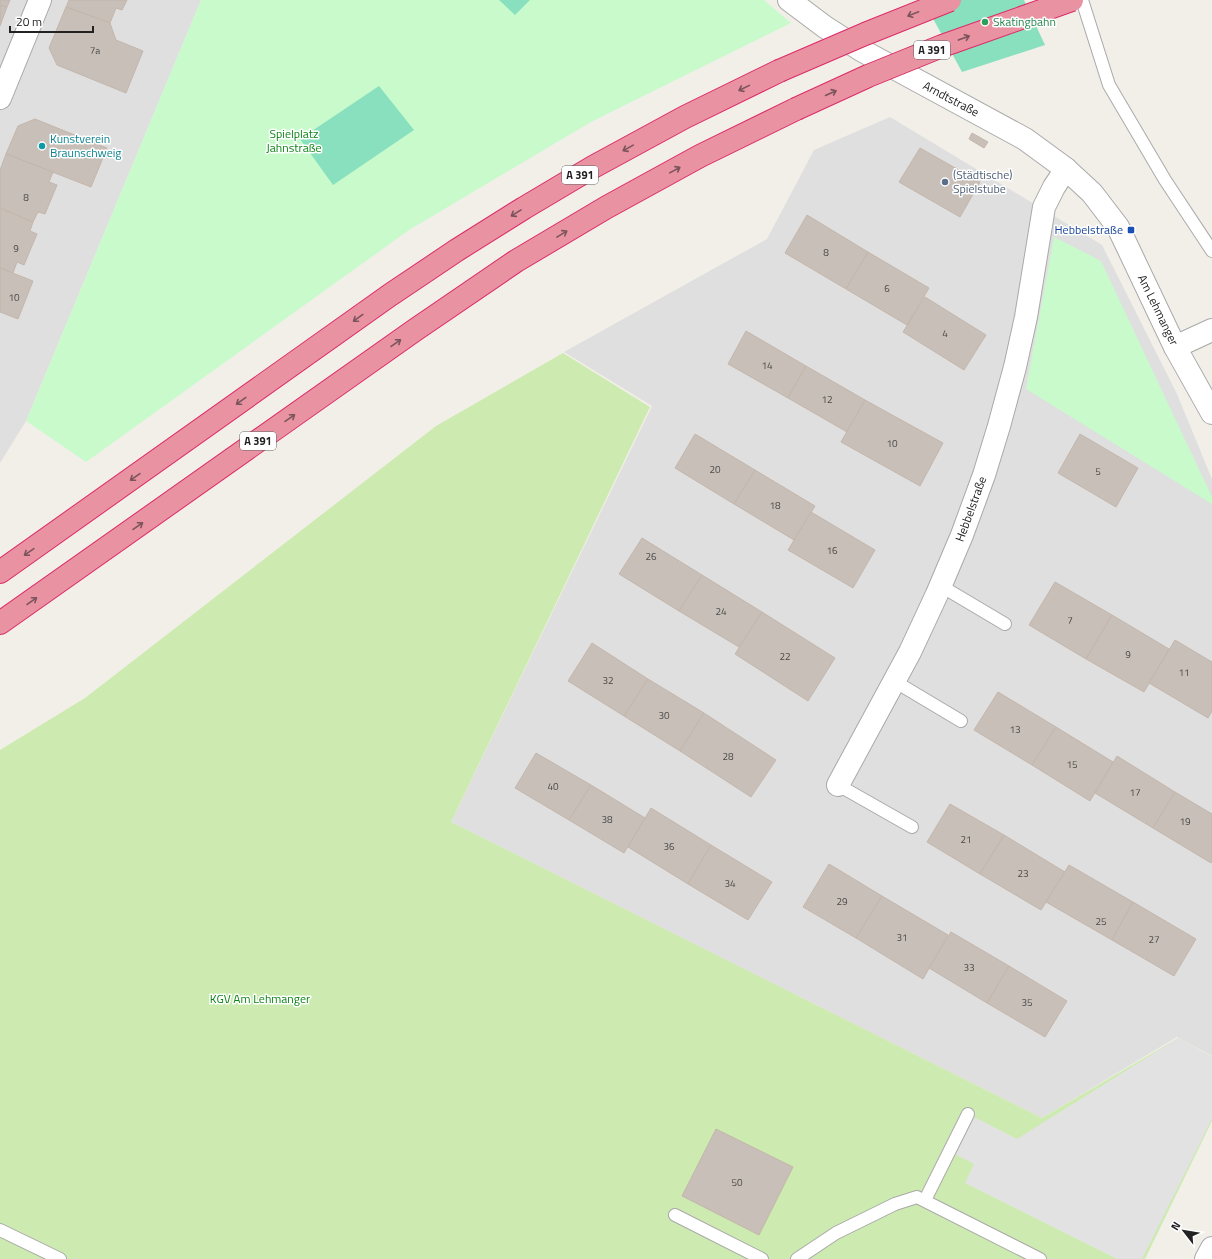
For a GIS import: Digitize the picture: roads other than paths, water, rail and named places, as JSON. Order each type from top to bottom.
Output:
[{"type":"highway","name":"A 391","points":[[0,572],[390,295],[456,250],[524,208],[593,167],[685,117],[779,71],[950,0]]},
{"type":"highway","name":"A 391","points":[[0,623],[415,330],[516,261],[607,207],[700,156],[796,108],[868,76],[942,46],[1072,0]]},
{"type":"street","points":[[0,98],[40,0]]},
{"type":"street","name":"Arndtstraße","points":[[789,0],[825,27],[855,46],[1025,139],[1066,169],[1092,193],[1105,208]]},
{"type":"street","name":"Hebbelstraße","points":[[838,785],[910,652],[941,586],[981,482],[999,426],[1015,367],[1026,316],[1044,207],[1054,187],[1066,169]]},
{"type":"street","name":"Am Lehmanger","points":[[1105,208],[1118,227],[1176,347],[1212,413]]},
{"type":"street","points":[[1176,347],[1212,330]]},
{"type":"street","points":[[1206,1259],[1212,1248]]},
{"type":"lane","points":[[1082,0],[1109,85],[1165,180],[1212,251]]},
{"type":"lane","points":[[941,586],[1005,624]]},
{"type":"lane","points":[[894,681],[961,721]]},
{"type":"lane","points":[[838,785],[912,827]]},
{"type":"lane","points":[[925,1200],[968,1114]]},
{"type":"lane","points":[[797,1259],[836,1233],[895,1204],[917,1197],[1040,1259]]},
{"type":"lane","points":[[675,1215],[762,1259]]},
{"type":"lane","points":[[0,1230],[60,1259]]},
{"type":"place","name":"Skatingbahn","points":[[985,22]]},
{"type":"place","name":"Kunstverein Braunschweig","points":[[42,146]]},
{"type":"place","name":"(Städtische) Spielstube","points":[[945,182]]},
{"type":"place","name":"Hebbelstraße","points":[[1131,230]]},
{"type":"park label","name":"Spielplatz Jahnstraße","points":[[294,141]]},
{"type":"park label","name":"KGV Am Lehmanger","points":[[260,999]]}]
